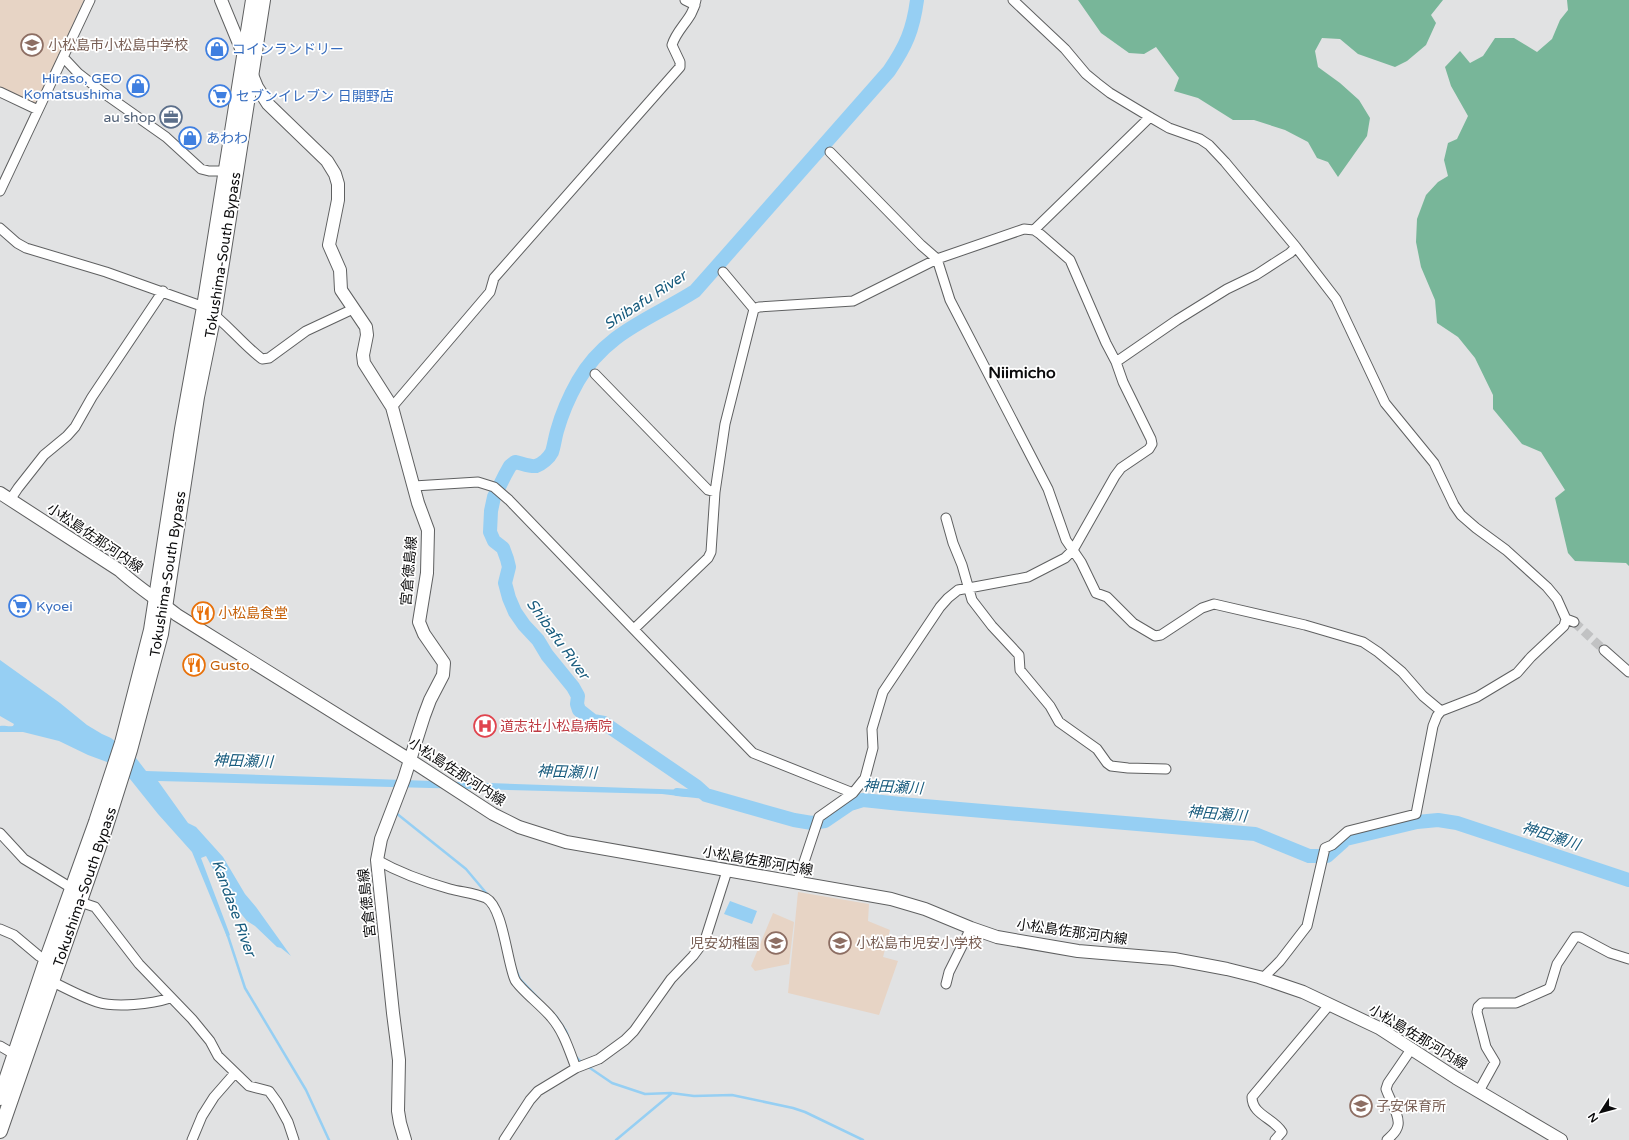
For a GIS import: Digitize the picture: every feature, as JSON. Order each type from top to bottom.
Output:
[{"type":"highway","name":"Tokushima-South Bypass","points":[[209,310],[226,171],[253,0]]},
{"type":"highway","name":"Tokushima-South Bypass","points":[[0,1098],[53,982],[52,963],[80,902],[101,825],[161,634],[160,601],[182,429],[209,310],[263,0]]},
{"type":"highway","name":"Tokushima-South Bypass","points":[[0,1131],[20,1057],[52,963],[73,889],[101,825]]},
{"type":"main road","name":"宮倉徳島線","points":[[221,0],[256,87],[268,104],[327,161],[335,174],[338,184],[338,200],[329,246],[340,270],[341,290],[366,327],[367,335],[363,355],[364,363],[392,407],[418,503],[428,530],[427,573],[419,622],[424,634],[444,664],[443,675],[430,700],[424,716],[404,779],[381,838],[377,860],[399,1060],[398,1110],[400,1123],[406,1140]]},
{"type":"main road","name":"小松島佐那河内線","points":[[0,493],[119,570],[133,583],[185,619],[457,791],[494,814],[519,827],[566,842],[891,899],[926,909],[997,937],[1078,951],[1174,960],[1227,969],[1263,978],[1303,992],[1379,1028],[1479,1091],[1562,1140]]},
{"type":"street","points":[[0,191],[90,0]]},
{"type":"street","points":[[392,407],[490,292],[494,278],[680,66],[680,62],[672,45],[674,38],[693,13],[695,2],[685,0]]},
{"type":"street","points":[[1013,0],[1065,49],[1086,74],[1110,93],[1169,128],[1200,139],[1209,145],[1296,247],[1336,299],[1385,403],[1434,463],[1454,505],[1461,515],[1506,550],[1547,587],[1557,599],[1570,621],[1531,657],[1517,673],[1477,697],[1441,711],[1434,726],[1416,814],[1348,832],[1332,845],[1325,848],[1307,926],[1280,961],[1263,978]]},
{"type":"street","points":[[63,57],[78,72],[105,94],[166,137],[201,169],[209,171],[226,171]]},
{"type":"street","points":[[0,92],[38,110]]},
{"type":"street","points":[[1034,230],[1150,117]]},
{"type":"street","points":[[830,152],[920,245],[937,259],[950,300],[1048,488],[1066,540],[1081,562],[1096,593],[1107,597],[1133,623],[1155,636],[1161,635],[1202,608],[1214,604],[1305,625],[1363,642],[1378,652],[1402,672],[1423,696],[1441,711]]},
{"type":"street","points":[[0,228],[17,243],[26,248],[163,291],[209,310],[247,348],[262,359],[269,358],[306,331],[353,309]]},
{"type":"street","points":[[754,309],[759,307],[853,301],[937,259],[973,245],[1024,229],[1034,230],[1070,260],[1106,343],[1116,362],[1123,382],[1148,432],[1152,444],[1149,449],[1121,468],[1073,550],[1065,558],[1028,577],[958,590],[940,607],[883,692],[872,729],[873,748],[865,778],[853,793],[819,817],[797,883]]},
{"type":"street","points":[[1116,362],[1177,320],[1227,289],[1256,275],[1296,247]]},
{"type":"street","points":[[723,272],[754,309]]},
{"type":"street","points":[[10,500],[44,455],[67,436],[75,427],[92,397],[163,291]]},
{"type":"street","points":[[634,629],[708,558],[711,552],[715,492],[725,424],[754,309]]},
{"type":"street","points":[[595,374],[708,490],[715,492]]},
{"type":"street","points":[[414,486],[478,482],[497,490],[634,629],[753,753],[853,793]]},
{"type":"street","points":[[946,518],[953,543],[967,579],[972,600],[988,621],[1019,655],[1020,670],[1050,706],[1061,725],[1097,749],[1104,759],[1112,766],[1166,769]]},
{"type":"street","points":[[1604,650],[1629,672]]},
{"type":"street","points":[[0,833],[24,859],[73,889]]},
{"type":"street","points":[[377,860],[410,876],[449,889],[486,898],[492,904],[499,920],[516,980],[550,1015],[561,1029],[576,1068]]},
{"type":"street","points":[[504,1140],[538,1091],[576,1068],[599,1059],[625,1040],[634,1031],[671,979],[693,956],[705,940],[727,870]]},
{"type":"street","points":[[80,902],[94,907],[139,964],[170,998],[192,1019],[210,1041],[218,1056],[249,1086],[269,1091],[288,1122],[294,1140]]},
{"type":"street","points":[[946,984],[948,976],[971,928]]},
{"type":"street","points":[[0,929],[14,935],[39,956],[52,963]]},
{"type":"street","points":[[1479,1091],[1495,1062],[1486,1048],[1477,1012],[1478,1007],[1482,1003],[1516,1003],[1548,989],[1550,987],[1557,964],[1575,937],[1580,936],[1610,953],[1629,958]]},
{"type":"street","points":[[53,982],[76,994],[99,1003],[156,1003],[170,998]]},
{"type":"street","points":[[1275,1140],[1282,1132],[1257,1111],[1252,1104],[1252,1097],[1330,1004]]},
{"type":"street","points":[[0,1046],[20,1057]]},
{"type":"street","points":[[1387,1140],[1395,1132],[1398,1125],[1396,1114],[1386,1089],[1388,1083],[1412,1048]]},
{"type":"street","points":[[192,1140],[202,1116],[214,1097],[235,1073]]},
{"type":"shaded area","name":"小松島市小松島中学校","points":[[0,0],[84,0],[37,103],[33,106],[0,90]]},
{"type":"shaded area","name":"小松島市児安小学校","points":[[798,892],[869,904],[868,921],[890,930],[883,957],[898,961],[879,1015],[788,993]]},
{"type":"shaded area","name":"児安幼稚園","points":[[773,913],[794,922],[789,964],[755,971],[751,966]]},
{"type":"green space","points":[[1078,0],[1443,0],[1431,15],[1436,23],[1426,45],[1407,61],[1395,67],[1358,54],[1340,39],[1322,38],[1315,51],[1318,67],[1340,83],[1359,100],[1370,118],[1367,136],[1338,177],[1328,162],[1317,158],[1308,142],[1285,130],[1254,120],[1233,120],[1198,98],[1174,91],[1179,78],[1156,47],[1144,54],[1129,53],[1101,33]]},
{"type":"green space","points":[[1567,0],[1629,0],[1629,566],[1626,563],[1575,561],[1568,553],[1555,498],[1565,490],[1541,452],[1522,444],[1493,409],[1493,395],[1475,358],[1458,337],[1437,323],[1435,300],[1421,267],[1416,242],[1417,219],[1426,195],[1438,182],[1448,176],[1444,160],[1448,143],[1457,139],[1468,116],[1451,86],[1445,67],[1460,51],[1470,63],[1483,56],[1495,38],[1514,38],[1537,52],[1552,39],[1560,20],[1568,10]]},
{"type":"water","points":[[0,660],[60,703],[87,725],[111,738],[136,758],[146,771],[688,790],[687,797],[662,794],[158,781],[188,823],[196,827],[223,857],[245,894],[291,956],[281,948],[277,947],[255,926],[247,921],[230,900],[206,856],[201,858],[230,935],[227,937],[192,852],[158,814],[130,779],[107,762],[88,755],[59,741],[23,732],[0,732],[0,726],[13,726],[14,724],[0,716]]},
{"type":"water","points":[[730,901],[757,911],[752,924],[724,914]]},
{"type":"waterway","name":"Shibafu River","points":[[917,0],[908,37],[900,54],[889,71],[695,291],[630,328],[602,350],[589,364],[578,381],[566,405],[551,454],[541,464],[536,466],[515,462],[510,466],[494,497],[491,511],[490,532],[494,541],[503,548],[507,559],[509,567],[505,583],[509,598],[515,612],[524,625],[538,640],[547,655],[573,687],[578,696],[577,704],[579,710],[593,721],[604,723],[696,786],[706,795],[794,820],[812,823],[825,821],[850,804],[863,800],[1255,834],[1309,856],[1327,856],[1346,839],[1417,822],[1438,820],[1457,823],[1629,880]]},
{"type":"waterway","name":"神田瀬川","points":[[677,792],[706,795]]},
{"type":"waterway","points":[[396,813],[466,869],[487,894]]},
{"type":"waterway","name":"Kandase River","points":[[227,933],[245,988],[306,1090],[329,1140]]},
{"type":"waterway","points":[[516,970],[520,979],[540,1000]]},
{"type":"waterway","points":[[555,1015],[568,1036]]},
{"type":"waterway","points":[[575,1056],[583,1064]]},
{"type":"waterway","points":[[587,1066],[612,1083],[645,1094],[671,1093],[694,1096],[732,1095],[793,1108],[805,1112],[863,1140]]},
{"type":"waterway","name":"Kandase River","points":[[616,1140],[671,1094]]},
{"type":"tunnel","points":[[1574,622],[1604,650]]},
{"type":"place","name":"小松島市小松島中学校","points":[[32,45]]},
{"type":"place","name":"コインランドリー","points":[[217,49]]},
{"type":"place","name":"Hiraso, GEO Komatsushima","points":[[138,86]]},
{"type":"place","name":"セブンイレブン 日開野店","points":[[220,96]]},
{"type":"place","name":"au shop","points":[[171,117]]},
{"type":"place","name":"あわわ","points":[[190,138]]},
{"type":"place","name":"Kyoei","points":[[20,606]]},
{"type":"place","name":"小松島食堂","points":[[203,613]]},
{"type":"place","name":"Gusto","points":[[194,665]]},
{"type":"place","name":"道志社小松島病院","points":[[485,726]]},
{"type":"place","name":"児安幼稚園","points":[[776,943]]},
{"type":"place","name":"小松島市児安小学校","points":[[840,943]]},
{"type":"place","name":"子安保育所","points":[[1361,1106]]},
{"type":"district","name":"Niimicho","points":[[1022,373]]}]
